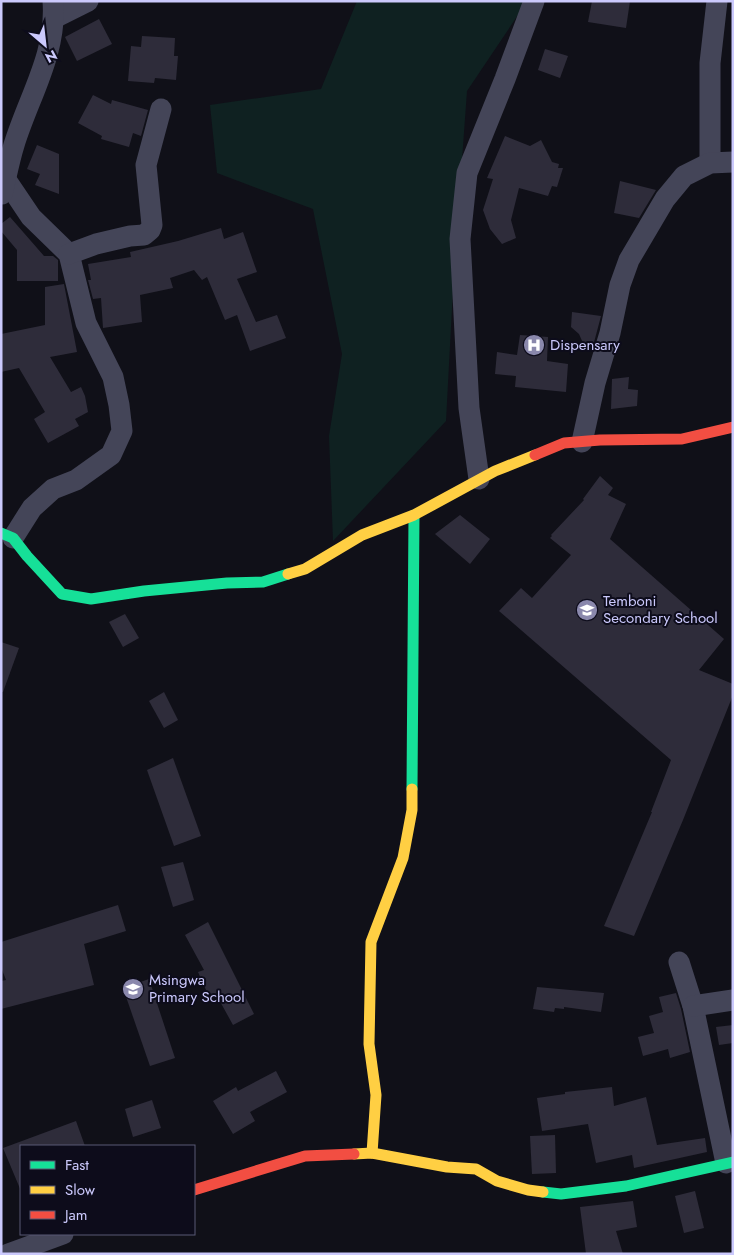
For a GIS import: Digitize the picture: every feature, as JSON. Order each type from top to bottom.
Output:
[{"type":"street","points":[[88,1],[54,10],[49,49],[41,77],[8,140],[4,189],[69,254],[86,323],[112,377],[119,405],[122,431],[111,455],[76,480],[53,489],[7,535],[62,594],[91,599],[162,589],[263,582],[305,569],[362,535],[414,516],[494,471],[564,444],[682,439],[733,427]]},
{"type":"street","points":[[479,479],[469,408],[460,239],[467,173],[534,1]]},
{"type":"street","points":[[710,163],[710,63],[717,1]]},
{"type":"street","points":[[69,254],[96,244],[130,236],[144,235],[150,230],[152,225],[146,165],[161,109]]},
{"type":"street","points":[[582,442],[594,383],[610,334],[620,285],[629,260],[665,199],[684,176],[710,163],[733,162]]},
{"type":"street","points":[[372,1154],[376,1095],[369,1044],[371,942],[403,858],[412,810],[414,516]]},
{"type":"street","points":[[195,1190],[305,1156],[372,1154],[447,1167],[476,1169],[497,1181],[528,1190],[561,1194],[626,1186],[730,1162],[693,1006],[679,962]]},
{"type":"street","points":[[693,1006],[733,1000]]},
{"type":"street","points":[[8,1254],[60,1235]]},
{"type":"shaded area","points":[[357,1],[524,1],[522,9],[467,91],[454,270],[446,421],[333,541],[329,436],[342,354],[313,209],[217,173],[210,105],[321,89]]},
{"type":"building","points":[[592,1],[630,1],[626,28],[588,22]]},
{"type":"building","points":[[99,19],[112,44],[77,61],[65,37]]},
{"type":"building","points":[[142,36],[175,38],[174,56],[178,56],[176,80],[155,78],[154,83],[128,81],[131,46],[141,47]]},
{"type":"building","points":[[545,49],[568,56],[560,78],[538,70]]},
{"type":"building","points":[[93,95],[111,104],[112,100],[148,110],[141,136],[133,133],[129,147],[101,139],[102,136],[78,123]]},
{"type":"building","points":[[505,136],[530,146],[541,140],[552,162],[559,164],[558,168],[563,168],[557,187],[552,186],[548,196],[519,188],[511,220],[516,238],[502,244],[490,229],[483,210],[493,179],[487,178]]},
{"type":"building","points":[[37,145],[59,154],[59,194],[35,185],[40,174],[27,169]]},
{"type":"building","points":[[620,181],[656,190],[639,218],[614,213]]},
{"type":"building","points":[[10,217],[44,256],[53,256],[58,260],[58,281],[17,281],[17,250],[1,231],[1,224]]},
{"type":"building","points":[[221,228],[224,239],[243,232],[257,272],[237,279],[256,322],[277,315],[286,338],[250,351],[237,315],[225,320],[207,277],[202,280],[194,270],[170,278],[173,288],[140,295],[142,322],[103,328],[101,298],[93,299],[88,280],[91,280],[88,264],[131,257],[130,252],[178,241]]},
{"type":"building","points":[[64,284],[77,352],[50,357],[71,392],[81,387],[88,412],[75,419],[79,426],[48,443],[34,419],[45,412],[19,368],[1,372],[1,334],[45,325],[45,287]]},
{"type":"building","points":[[572,312],[601,316],[592,350],[586,350],[579,334],[571,327]]},
{"type":"building","points":[[520,335],[548,337],[547,361],[568,364],[566,392],[515,387],[516,376],[495,374],[497,352],[517,355]]},
{"type":"building","points":[[629,377],[628,389],[638,390],[637,406],[611,409],[612,379]]},
{"type":"building","points":[[600,476],[613,488],[608,495],[626,504],[610,539],[724,639],[699,670],[733,684],[733,695],[634,936],[604,926],[652,812],[671,760],[499,611],[521,588],[532,598],[571,555],[550,538],[551,535],[584,500]]},
{"type":"building","points":[[460,515],[490,539],[470,564],[435,534]]},
{"type":"building","points":[[125,614],[139,638],[123,647],[109,622]]},
{"type":"building","points":[[1,642],[19,648],[3,692],[1,692]]},
{"type":"building","points":[[164,692],[178,720],[164,728],[149,701]]},
{"type":"building","points":[[173,758],[201,836],[174,846],[147,770]]},
{"type":"building","points":[[183,862],[194,900],[173,907],[161,867]]},
{"type":"building","points":[[118,905],[126,931],[84,944],[94,985],[1,1009],[1,981],[6,980],[1,967],[1,942]]},
{"type":"building","points":[[208,922],[254,1014],[233,1025],[217,996],[210,999],[198,972],[204,970],[185,935]]},
{"type":"building","points":[[149,979],[175,1058],[150,1066],[123,988]]},
{"type":"building","points":[[537,987],[604,993],[601,1012],[564,1007],[564,1009],[555,1008],[554,1012],[533,1009]]},
{"type":"building","points":[[676,993],[690,1052],[670,1058],[668,1049],[643,1056],[638,1037],[654,1033],[649,1016],[663,1012],[659,997]]},
{"type":"building","points":[[733,1025],[733,1043],[719,1045],[716,1027]]},
{"type":"building","points":[[276,1071],[287,1092],[250,1112],[255,1121],[233,1134],[213,1101],[236,1087],[238,1091]]},
{"type":"building","points":[[612,1087],[614,1106],[646,1097],[657,1145],[705,1138],[707,1152],[634,1168],[632,1155],[596,1163],[588,1124],[542,1131],[537,1098],[565,1094],[565,1092]]},
{"type":"building","points":[[152,1100],[161,1128],[133,1137],[125,1109]]},
{"type":"building","points":[[76,1121],[85,1145],[20,1145],[20,1189],[3,1148]]},
{"type":"building","points":[[555,1135],[556,1173],[532,1174],[530,1136]]},
{"type":"building","points":[[695,1191],[704,1228],[684,1233],[675,1196]]},
{"type":"building","points":[[633,1201],[637,1227],[616,1231],[623,1254],[586,1254],[580,1207]]},
{"type":"traffic: fast","points":[[412,789],[414,515]]},
{"type":"traffic: fast","points":[[1,533],[13,538],[62,594],[91,599],[144,591],[227,583],[263,582],[288,574]]},
{"type":"traffic: fast","points":[[543,1192],[561,1194],[626,1186],[733,1162]]},
{"type":"traffic: slow","points":[[288,574],[305,569],[362,535],[414,515],[495,471],[535,455]]},
{"type":"traffic: slow","points":[[372,1153],[376,1095],[369,1044],[371,942],[403,858],[412,810],[412,789]]},
{"type":"traffic: slow","points":[[354,1154],[372,1153],[447,1167],[476,1169],[497,1181],[528,1190],[543,1192]]},
{"type":"traffic: jam","points":[[535,455],[564,443],[600,440],[682,439],[733,427]]},
{"type":"traffic: jam","points":[[195,1190],[305,1156],[354,1154]]},
{"type":"place","name":"Dispensary","points":[[534,345]]},
{"type":"place","name":"Temboni Secondary School","points":[[587,610]]},
{"type":"place","name":"Msingwa Primary School","points":[[133,989]]}]
